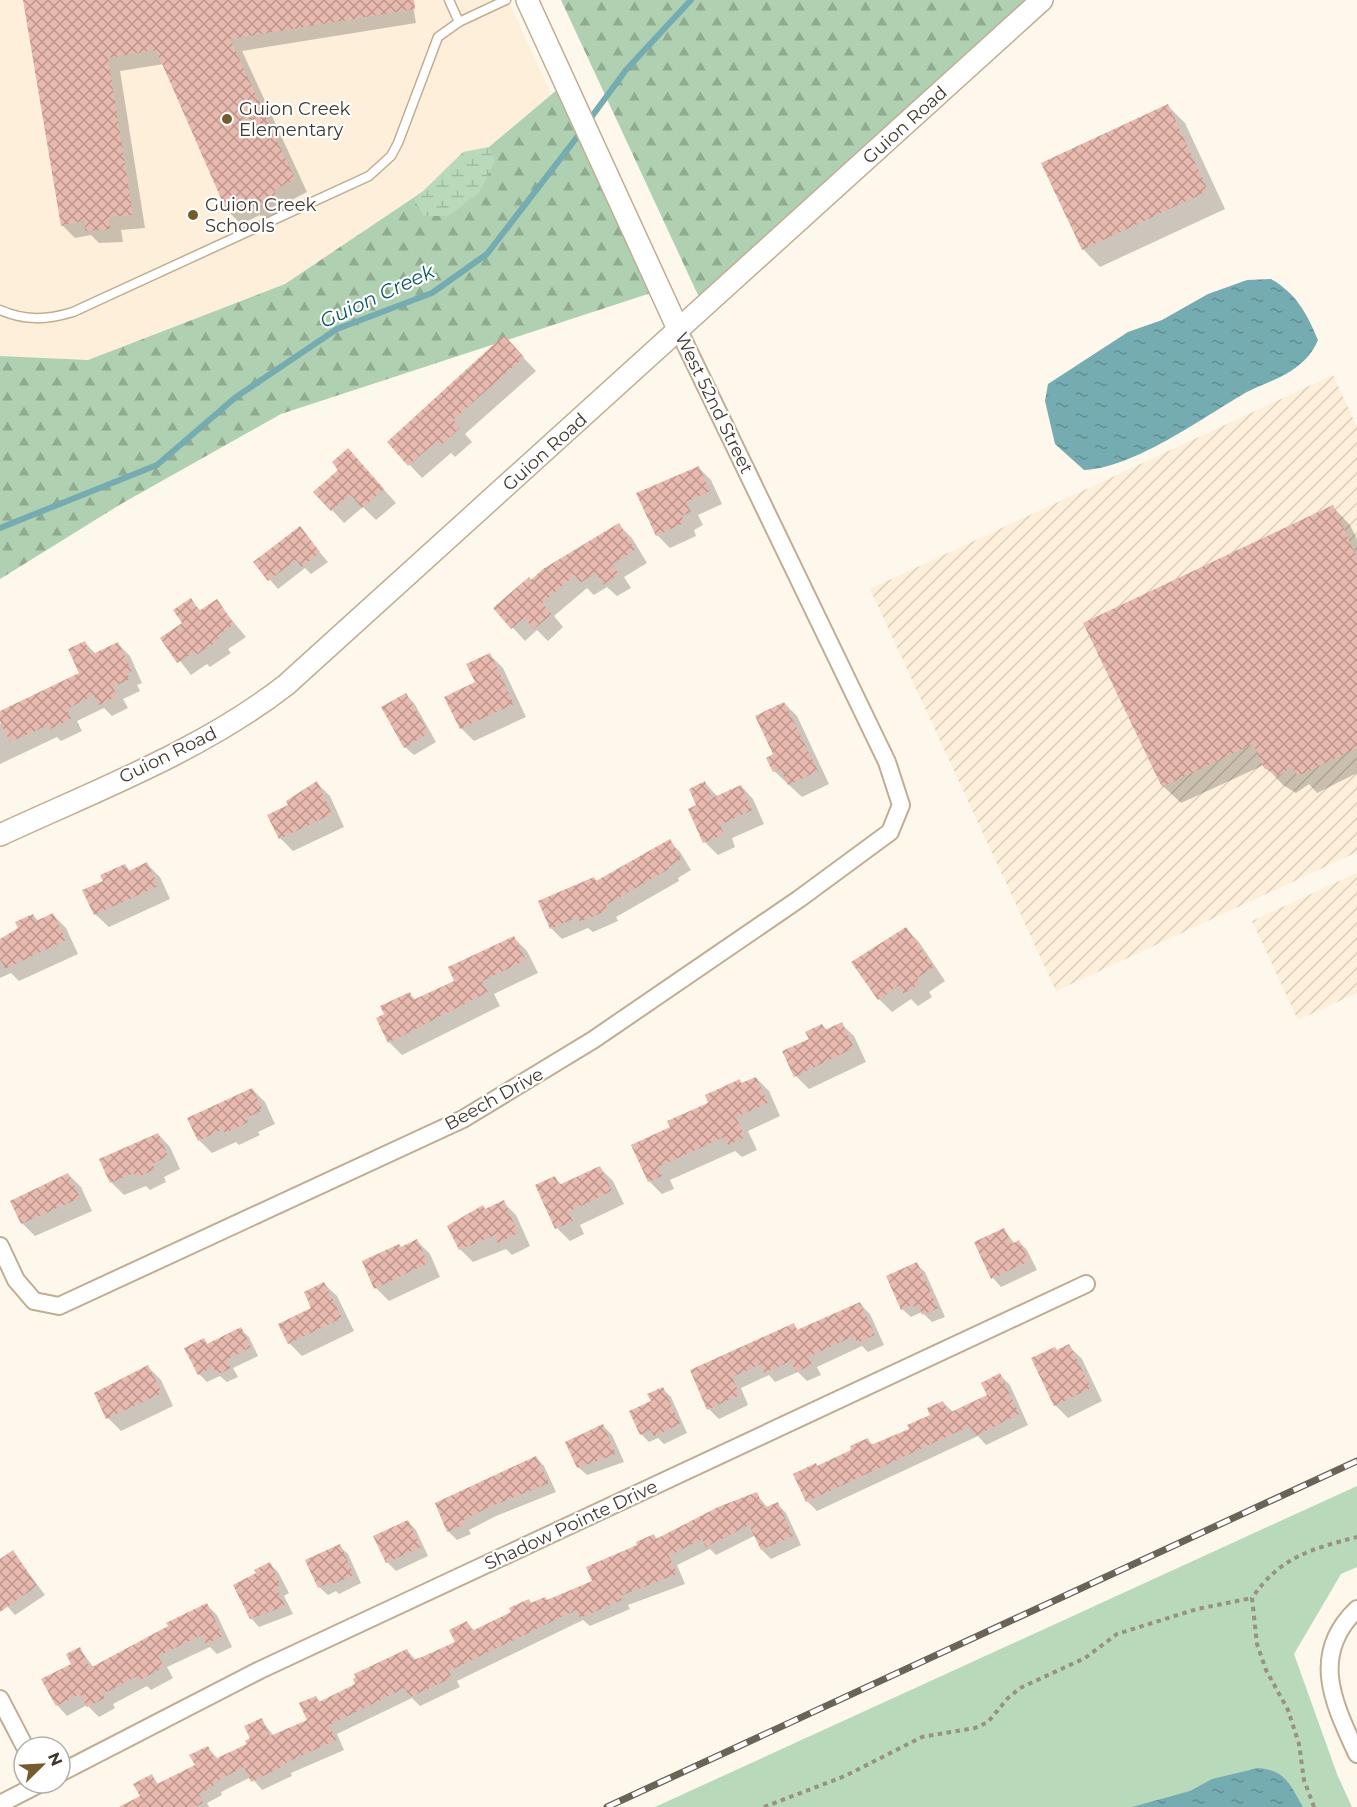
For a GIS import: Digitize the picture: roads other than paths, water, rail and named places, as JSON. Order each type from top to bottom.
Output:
[{"type":"street","name":"West 52nd Street","points":[[527,0],[679,331],[887,762],[901,805]]},
{"type":"street","name":"Guion Road","points":[[0,835],[197,743],[264,702],[679,331],[1042,0]]},
{"type":"street","name":"Beech Drive","points":[[0,1246],[16,1280],[34,1301],[59,1306],[492,1104],[592,1040],[799,899],[890,832],[901,805]]},
{"type":"street","name":"Shadow Pointe Drive","points":[[72,1767],[260,1670],[1086,1284]]},
{"type":"street","points":[[1357,1609],[1348,1618],[1334,1642],[1329,1677],[1334,1704],[1357,1754]]},
{"type":"street","points":[[0,1699],[19,1735]]},
{"type":"street","points":[[0,1804],[18,1795]]},
{"type":"lane","points":[[449,0],[459,22]]},
{"type":"lane","points":[[0,310],[35,319],[73,312],[369,176],[391,156],[398,143],[438,37],[459,22],[506,0]]},
{"type":"water","points":[[1271,279],[1288,291],[1300,305],[1318,340],[1310,354],[1296,368],[1245,393],[1167,440],[1124,461],[1084,470],[1055,444],[1045,401],[1048,384],[1128,332],[1162,320],[1208,294],[1247,280]]},
{"type":"water","points":[[1258,1768],[1281,1775],[1303,1807],[1132,1807],[1190,1791],[1212,1779]]},
{"type":"waterway","name":"Guion Creek","points":[[587,123],[626,70],[691,0]]},
{"type":"waterway","name":"Guion Creek","points":[[0,528],[157,465],[236,397],[337,329],[432,293],[487,254],[581,132]]},
{"type":"railway","points":[[607,1807],[1357,1461]]},
{"type":"place","name":"Guion Creek Elementary","points":[[227,119]]},
{"type":"place","name":"Guion Creek Schools","points":[[193,215]]}]
